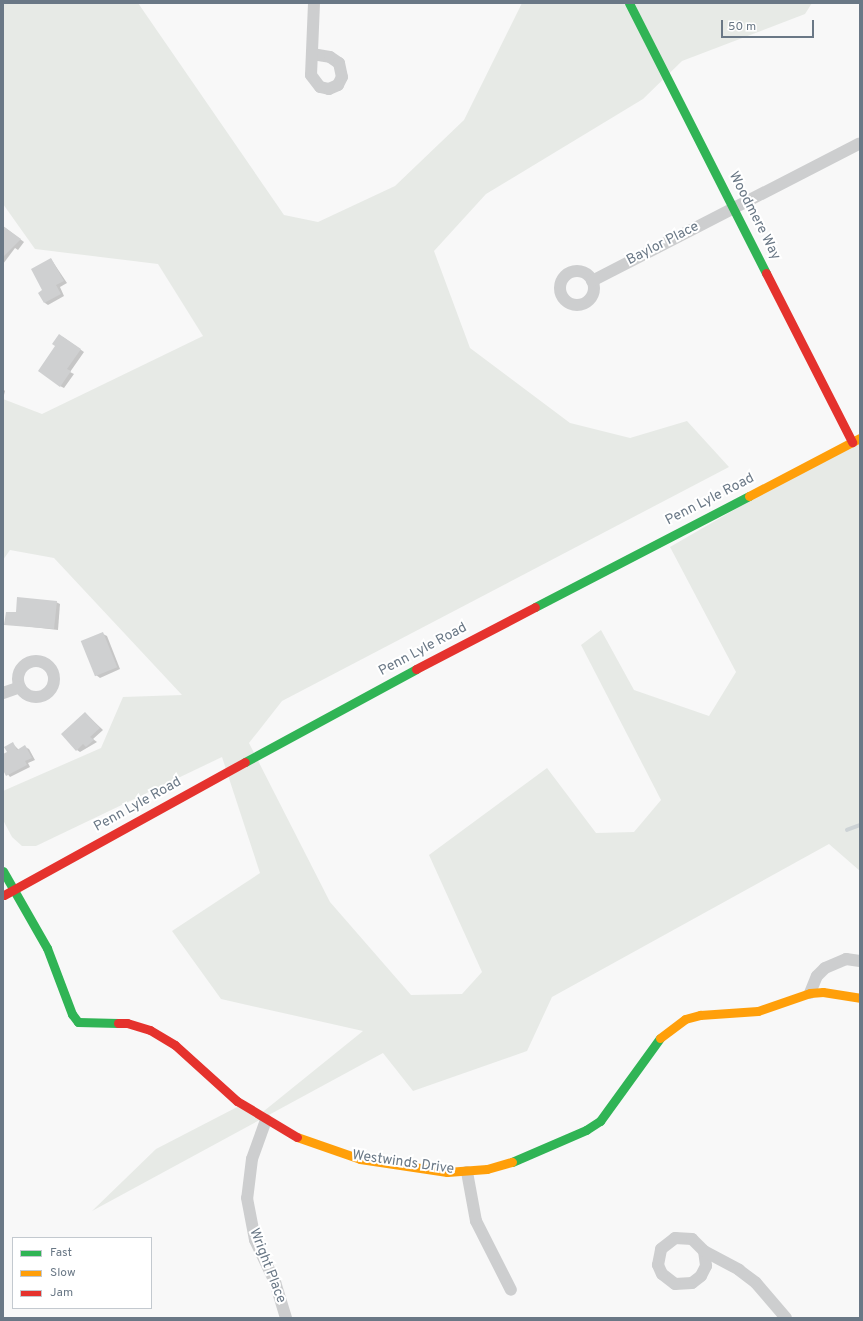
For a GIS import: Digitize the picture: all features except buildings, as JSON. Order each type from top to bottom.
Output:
[{"type":"street","points":[[312,54],[314,3]]},
{"type":"street","name":"Woodmere Way","points":[[628,3],[856,440]]},
{"type":"street","name":"Baylor Place","points":[[592,281],[860,143]]},
{"type":"street","name":"Penn Lyle Road","points":[[3,895],[359,699],[856,440]]},
{"type":"street","points":[[3,693],[20,687]]},
{"type":"street","points":[[3,871],[13,889]]},
{"type":"street","name":"Westwinds Drive","points":[[13,889],[47,948],[72,1014],[78,1022],[87,1024],[127,1023],[150,1030],[174,1045],[237,1101],[266,1120],[303,1139],[360,1159],[447,1172],[467,1172],[508,1164],[586,1130],[600,1121],[611,1109],[661,1036],[685,1019],[700,1015],[758,1011],[810,993],[823,992],[860,998]]},
{"type":"street","points":[[810,993],[817,976],[825,968],[846,959],[860,961]]},
{"type":"street","name":"Wright Place","points":[[266,1120],[252,1159],[248,1179],[249,1212],[255,1240],[274,1282],[286,1318]]},
{"type":"street","points":[[467,1172],[476,1221],[511,1290]]},
{"type":"street","points":[[704,1251],[739,1270],[756,1283],[786,1318]]},
{"type":"shaded area","points":[[3,3],[138,3],[284,215],[318,222],[395,186],[464,120],[522,3],[812,3],[805,14],[682,61],[643,99],[486,194],[434,251],[470,348],[570,423],[630,438],[687,421],[729,467],[282,701],[249,743],[330,902],[411,995],[462,994],[482,972],[429,855],[547,768],[596,833],[634,832],[661,800],[581,645],[601,630],[634,690],[709,716],[736,672],[670,547],[860,437],[860,871],[829,844],[552,997],[527,1051],[413,1091],[383,1053],[92,1211],[156,1149],[243,1104],[259,1115],[363,1031],[221,999],[172,931],[260,873],[222,757],[36,846],[22,846],[12,837],[3,820],[3,791],[101,748],[123,697],[182,695],[54,558],[10,550],[3,560],[3,399],[42,414],[203,336],[158,264],[35,249],[3,204]]},
{"type":"waterway","points":[[847,830],[860,825]]},
{"type":"traffic: fast","points":[[629,3],[766,273]]},
{"type":"traffic: fast","points":[[535,607],[749,496]]},
{"type":"traffic: fast","points":[[245,762],[416,669]]},
{"type":"traffic: fast","points":[[3,871],[47,948],[72,1014],[78,1022],[118,1023]]},
{"type":"traffic: fast","points":[[512,1162],[586,1130],[600,1121],[660,1038]]},
{"type":"traffic: slow","points":[[749,496],[860,438]]},
{"type":"traffic: slow","points":[[660,1038],[685,1019],[700,1015],[758,1011],[810,993],[823,992],[860,998]]},
{"type":"traffic: slow","points":[[297,1137],[360,1159],[447,1172],[487,1169],[512,1162]]},
{"type":"traffic: jam","points":[[766,273],[852,442]]},
{"type":"traffic: jam","points":[[416,669],[535,607]]},
{"type":"traffic: jam","points":[[4,895],[245,762]]},
{"type":"traffic: jam","points":[[118,1023],[127,1023],[150,1030],[175,1045],[237,1101],[297,1137]]}]
